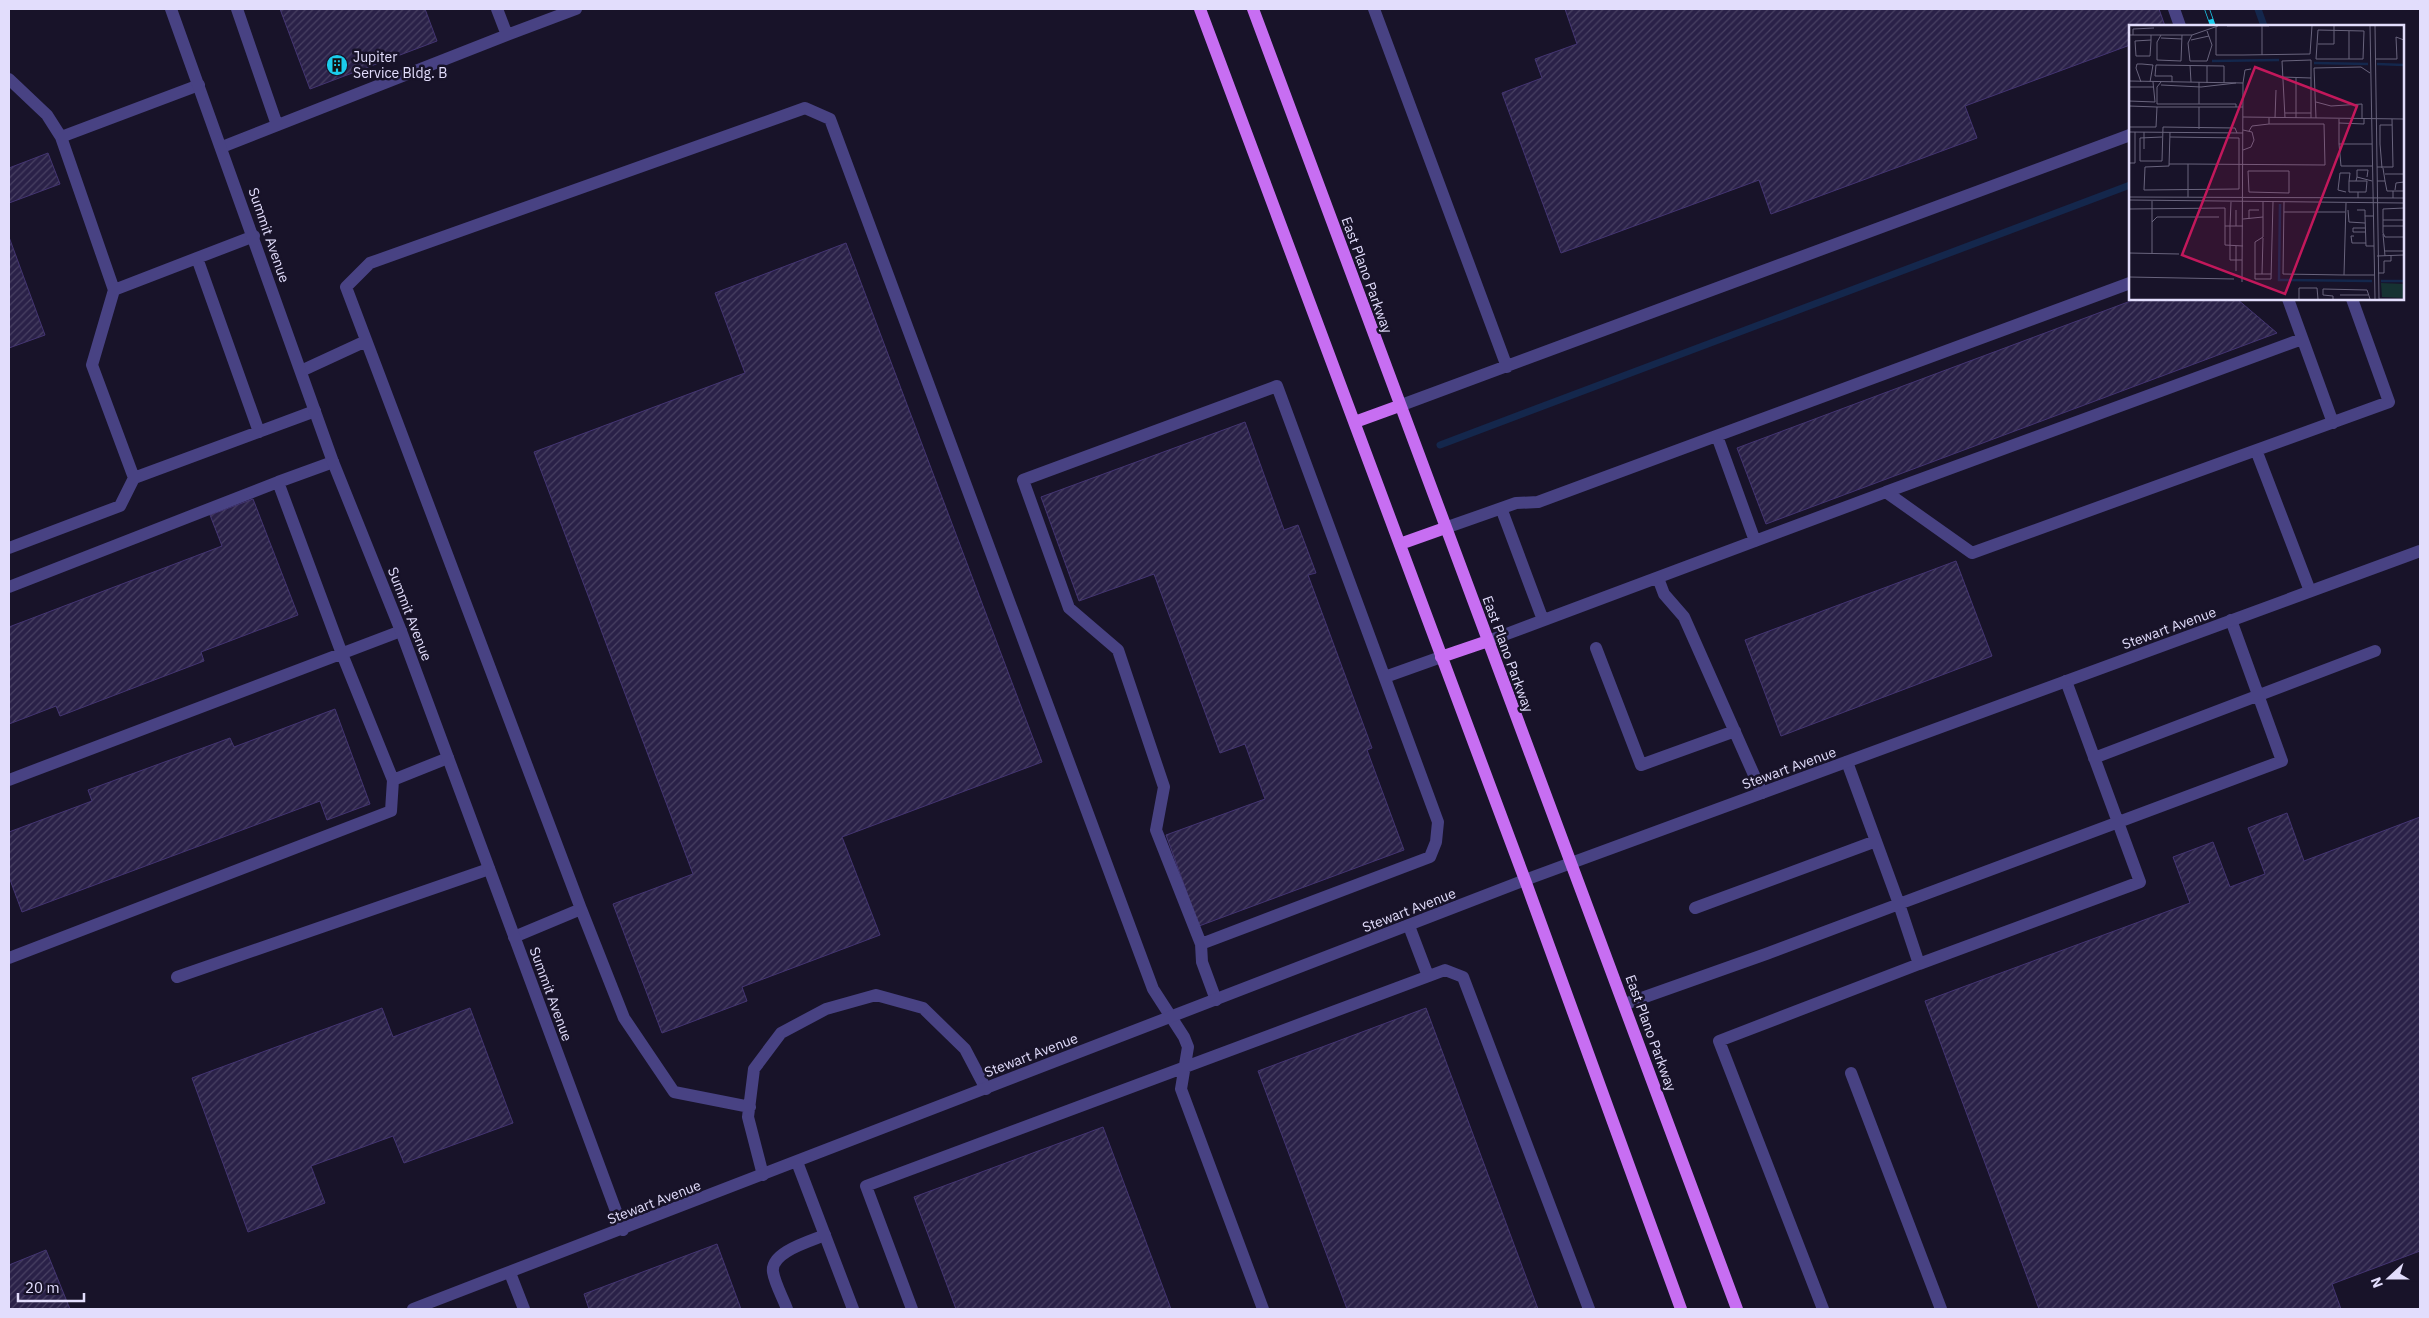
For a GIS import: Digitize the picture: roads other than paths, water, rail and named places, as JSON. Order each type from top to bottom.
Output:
[{"type":"main road","points":[[1200,9],[1525,880],[1681,1309]]},
{"type":"main road","name":"East Plano Parkway","points":[[1254,9],[1399,406],[1570,864],[1625,1004],[1737,1309]]},
{"type":"main road","points":[[1355,422],[1399,406]]},
{"type":"main road","points":[[1400,544],[1445,528]]},
{"type":"main road","points":[[1441,657],[1488,641]]},
{"type":"street","name":"Summit Avenue","points":[[171,9],[254,236],[315,411],[401,631],[623,1230]]},
{"type":"street","points":[[237,9],[277,125]]},
{"type":"street","points":[[497,9],[507,35]]},
{"type":"street","points":[[222,147],[576,9]]},
{"type":"street","points":[[1374,9],[1507,367]]},
{"type":"street","points":[[2174,9],[2180,25]]},
{"type":"street","points":[[9,79],[47,116],[61,137],[114,290],[92,365],[134,478]]},
{"type":"street","points":[[61,137],[199,85]]},
{"type":"street","points":[[750,1107],[674,1092],[624,1018],[580,909],[346,287],[370,263],[805,108],[830,118],[1153,990],[1170,1018],[1184,1036],[1188,1047],[1181,1089],[1263,1309]]},
{"type":"street","points":[[1399,406],[2129,136]]},
{"type":"street","points":[[114,290],[254,236]]},
{"type":"street","points":[[197,258],[259,432]]},
{"type":"street","points":[[1445,528],[1516,503],[1538,502],[2129,282]]},
{"type":"street","points":[[2288,300],[2333,422]]},
{"type":"street","points":[[1886,492],[1972,553],[2389,402],[2352,300]]},
{"type":"street","points":[[1488,641],[2302,339]]},
{"type":"street","points":[[301,371],[366,341]]},
{"type":"street","points":[[1201,944],[1430,857],[1436,842],[1438,822],[1277,386],[1023,480],[1069,608],[1118,650],[1164,787],[1156,830],[1201,944],[1202,962],[1216,1000]]},
{"type":"street","points":[[9,548],[120,506],[134,478],[315,411]]},
{"type":"street","points":[[1717,436],[1755,541]]},
{"type":"street","points":[[2256,450],[2310,591]]},
{"type":"street","points":[[9,587],[334,462]]},
{"type":"street","points":[[9,958],[391,811],[393,780],[342,654],[278,482]]},
{"type":"street","points":[[1501,508],[1543,620]]},
{"type":"street","name":"Stewart Avenue","points":[[414,1309],[623,1230],[1525,880],[2420,551]]},
{"type":"street","points":[[1658,578],[1664,594],[1684,616],[1762,793]]},
{"type":"street","points":[[1625,1004],[2282,761],[2231,620]]},
{"type":"street","points":[[9,780],[401,631]]},
{"type":"street","points":[[1596,648],[1642,765],[1735,731]]},
{"type":"street","points":[[2094,758],[2375,651]]},
{"type":"street","points":[[1385,677],[1441,657]]},
{"type":"street","points":[[1823,1309],[1719,1042],[1919,964],[2140,882],[2066,682]]},
{"type":"street","points":[[393,780],[448,758]]},
{"type":"street","points":[[1847,762],[1919,964]]},
{"type":"street","points":[[1695,908],[1876,841]]},
{"type":"street","points":[[177,977],[489,869]]},
{"type":"street","points":[[514,937],[580,909]]},
{"type":"street","points":[[1409,926],[1428,976]]},
{"type":"street","points":[[912,1309],[866,1186],[1445,970],[1463,977],[1589,1309]]},
{"type":"street","points":[[763,1175],[748,1117],[754,1069],[781,1033],[826,1009],[876,995],[923,1008],[965,1049],[986,1089]]},
{"type":"street","points":[[1851,1073],[1941,1309]]},
{"type":"street","points":[[797,1162],[852,1309]]},
{"type":"street","points":[[787,1309],[772,1271],[775,1262],[784,1252],[825,1235]]},
{"type":"street","points":[[510,1273],[524,1309]]},
{"type":"waterway","points":[[2258,9],[2264,25]]},
{"type":"waterway","points":[[1440,445],[2129,185]]},
{"type":"railway","points":[[2207,9],[2213,25]]},
{"type":"place","name":"Jupiter Service Bldg. B","points":[[337,65]]}]
